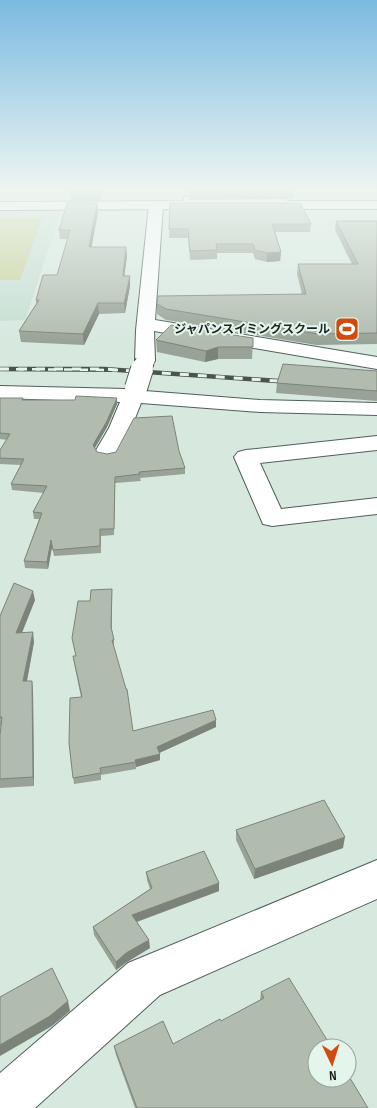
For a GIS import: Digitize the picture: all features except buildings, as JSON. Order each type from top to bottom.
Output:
[{"type":"street","points":[[107,452],[135,392],[145,361],[146,324],[153,240]]},
{"type":"street","points":[[146,324],[377,363]]},
{"type":"street","points":[[0,392],[135,392],[260,406],[377,409]]},
{"type":"street","points":[[377,442],[246,457],[272,518],[377,506]]},
{"type":"street","points":[[0,1106],[144,979],[377,879]]},
{"type":"shaded area","points":[[0,240],[52,240],[25,320],[0,321]]},
{"type":"green space","points":[[0,240],[34,240],[20,280],[0,280]]},
{"type":"railway","points":[[118,370],[0,369],[104,369],[292,382]]},
{"type":"place","name":"ジャパンスイミングスクール","points":[[347,329]]}]
